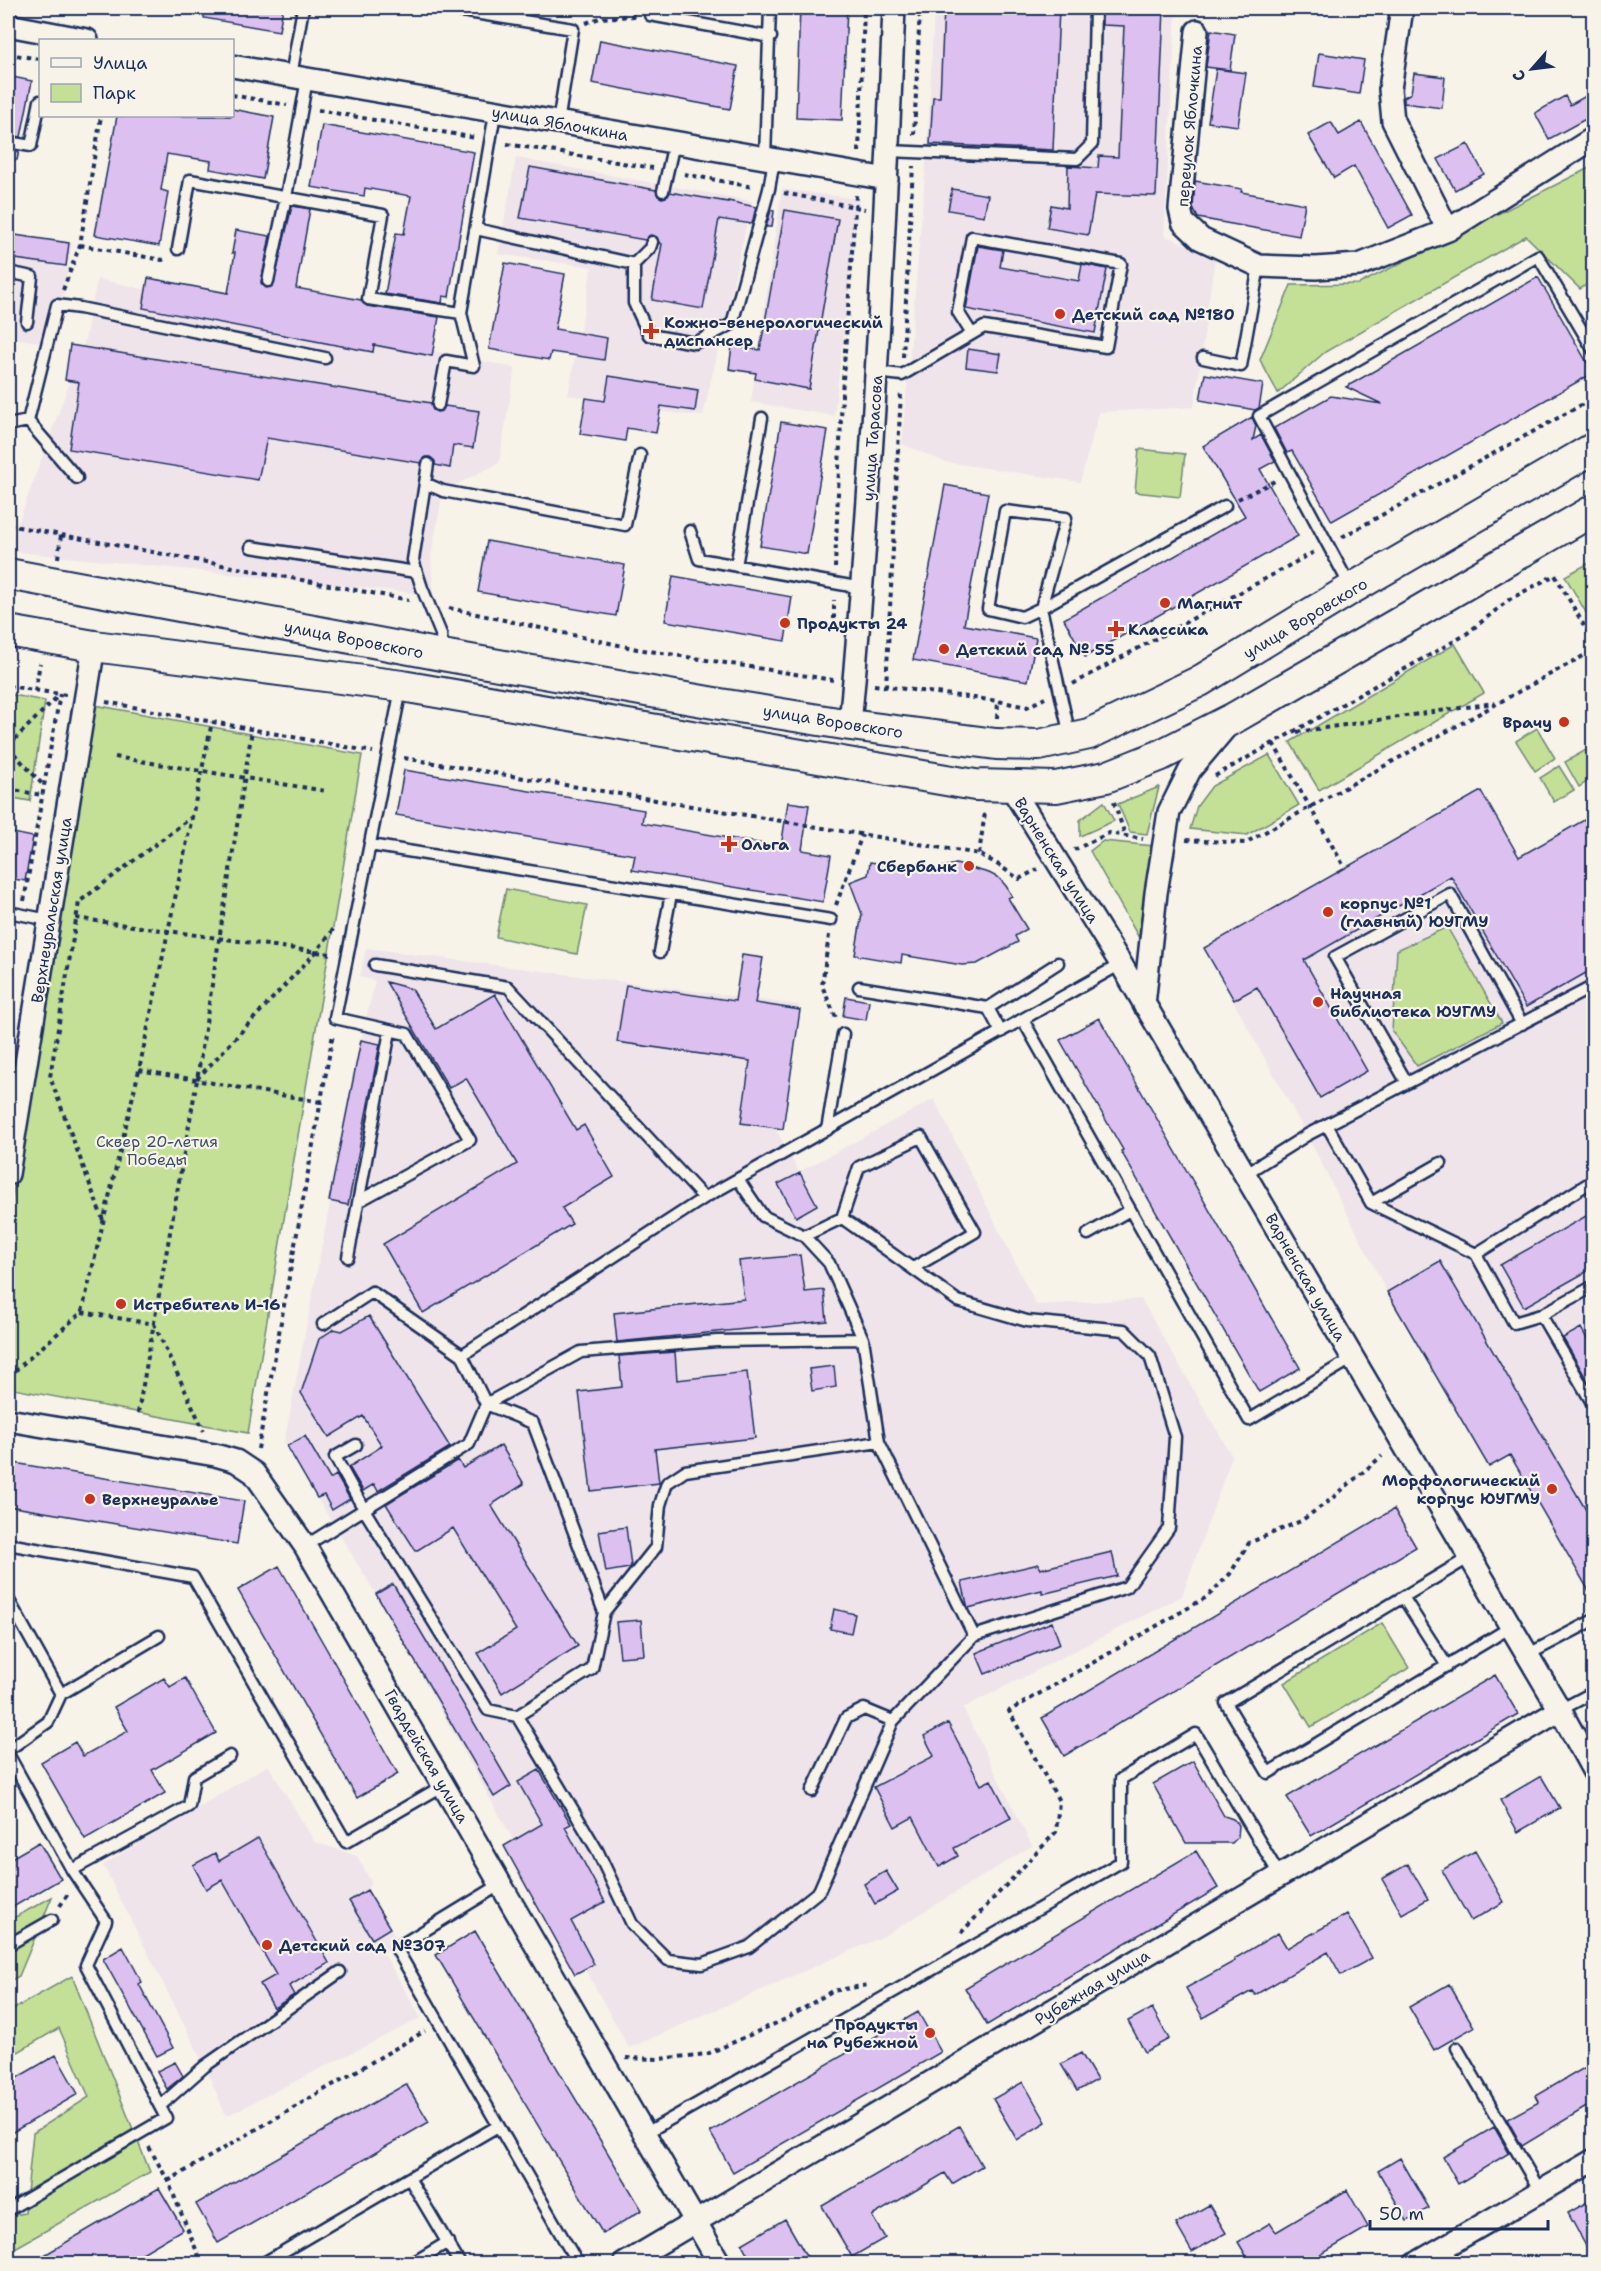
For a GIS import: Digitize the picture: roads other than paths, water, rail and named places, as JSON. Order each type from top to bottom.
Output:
[{"type":"main road","name":"улица Воровского","points":[[8,574],[442,656],[850,725],[996,744],[1039,745],[1089,734],[1200,681],[1593,448]]},
{"type":"main road","points":[[8,631],[94,646],[402,686],[964,783],[1011,787],[1056,787],[1106,777],[1159,756],[1234,718],[1593,510]]},
{"type":"street","name":"улица Тарасова","points":[[850,725],[862,588],[886,214],[894,8]]},
{"type":"street","points":[[1402,8],[1390,89],[1393,121],[1448,230]]},
{"type":"street","points":[[8,25],[54,38],[70,39]]},
{"type":"street","name":"переулок Яблочкина","points":[[1197,31],[1180,209],[1183,222],[1202,239],[1259,266]]},
{"type":"street","name":"улица Яблочкина","points":[[234,66],[887,179]]},
{"type":"street","points":[[1259,266],[1316,268],[1359,265],[1448,230],[1593,138]]},
{"type":"street","name":"Верхнеуральская улица","points":[[8,1174],[94,646]]},
{"type":"street","points":[[1144,1005],[1156,893],[1169,812],[1191,770],[1234,718]]},
{"type":"street","name":"Варненская улица","points":[[1011,787],[1121,964],[1560,1710],[1593,1772]]},
{"type":"street","name":"Гвардейская улица","points":[[8,1420],[215,1455],[236,1461],[254,1473],[305,1546],[720,2264]]},
{"type":"street","name":"Рубежная улица","points":[[624,2264],[1560,1710]]},
{"type":"street","points":[[1415,2264],[1450,2255],[1540,2191],[1593,2160]]},
{"type":"lane","points":[[268,281],[302,107],[299,77],[303,8]]},
{"type":"lane","points":[[443,8],[573,29],[558,123]]},
{"type":"lane","points":[[652,242],[650,248],[634,264],[634,303],[649,335],[695,343],[732,324],[769,189],[771,8]]},
{"type":"lane","points":[[888,151],[1077,159],[1092,144],[1095,8]]},
{"type":"lane","points":[[651,11],[771,37]]},
{"type":"lane","points":[[8,142],[31,146],[39,106]]},
{"type":"lane","points":[[438,405],[446,361],[474,366],[461,313],[495,113]]},
{"type":"lane","points":[[663,191],[674,143]]},
{"type":"lane","points":[[178,249],[190,180],[382,215],[368,299],[461,313]]},
{"type":"lane","points":[[477,229],[634,264]]},
{"type":"lane","points":[[876,372],[902,375],[984,327],[1106,347],[1121,264],[972,237],[958,312],[972,334]]},
{"type":"lane","points":[[1352,589],[1258,416],[1538,256],[1593,351]]},
{"type":"lane","points":[[1203,358],[1241,366],[1259,266]]},
{"type":"lane","points":[[8,272],[32,277],[27,322]]},
{"type":"lane","points":[[28,421],[57,305],[92,310],[325,358]]},
{"type":"lane","points":[[735,566],[762,418]]},
{"type":"lane","points":[[8,425],[28,421]]},
{"type":"lane","points":[[28,421],[77,478]]},
{"type":"lane","points":[[425,483],[443,491],[625,525],[640,455]]},
{"type":"lane","points":[[428,464],[413,560],[441,634],[442,656]]},
{"type":"lane","points":[[1071,739],[1041,608],[1065,518],[1005,511],[988,609],[1022,617],[1041,608],[1225,506]]},
{"type":"lane","points":[[690,531],[699,559],[862,588]]},
{"type":"lane","points":[[251,547],[416,572]]},
{"type":"lane","points":[[359,1201],[470,1140],[407,1034],[335,1018],[402,686]]},
{"type":"lane","points":[[370,845],[831,920]]},
{"type":"lane","points":[[660,952],[671,894]]},
{"type":"lane","points":[[1407,1083],[1335,957],[1450,894],[1522,1024]]},
{"type":"lane","points":[[8,912],[49,920]]},
{"type":"lane","points":[[859,987],[988,1008],[1058,963]]},
{"type":"lane","points":[[462,1355],[704,1198],[1121,964]]},
{"type":"lane","points":[[375,965],[508,987],[704,1198]]},
{"type":"lane","points":[[1245,1174],[1327,1125],[1593,986]]},
{"type":"lane","points":[[988,1008],[1001,1032]]},
{"type":"lane","points":[[1023,1020],[1249,1420],[1353,1358]]},
{"type":"lane","points":[[348,1257],[390,1030]]},
{"type":"lane","points":[[827,1130],[843,1034]]},
{"type":"lane","points":[[1327,1125],[1371,1203],[1476,1254],[1514,1323],[1541,1315],[1593,1286]]},
{"type":"lane","points":[[804,1236],[842,1218],[859,1167],[921,1137],[975,1232],[913,1268]]},
{"type":"lane","points":[[1371,1203],[1441,1163]]},
{"type":"lane","points":[[738,1179],[763,1216],[804,1236],[829,1263],[863,1339],[879,1442],[974,1636]]},
{"type":"lane","points":[[1476,1254],[1593,1180]]},
{"type":"lane","points":[[1088,1234],[1130,1210]]},
{"type":"lane","points":[[516,1716],[597,1850],[632,1924],[668,1960],[702,1964],[749,1947],[819,1891],[893,1721],[974,1636],[1126,1587],[1169,1528],[1175,1437],[1150,1356],[1124,1330],[1027,1321],[958,1301],[842,1218]]},
{"type":"lane","points":[[323,1324],[372,1292],[462,1355],[486,1404],[533,1422],[604,1612]]},
{"type":"lane","points":[[1541,1315],[1593,1406]]},
{"type":"lane","points":[[305,1546],[469,1444],[486,1404],[581,1353],[717,1341],[863,1339]]},
{"type":"lane","points":[[356,1445],[335,1457],[365,1510],[488,1710],[516,1716],[592,1669],[604,1612],[656,1547],[660,1505],[667,1483],[685,1471],[879,1442]]},
{"type":"lane","points":[[8,1544],[193,1577],[346,1842],[444,1785]]},
{"type":"lane","points":[[1470,1557],[1226,1703],[1268,1773],[1511,1628]]},
{"type":"lane","points":[[1403,1597],[1447,1666]]},
{"type":"lane","points":[[8,1599],[61,1694]]},
{"type":"lane","points":[[1527,1655],[1593,1620]]},
{"type":"lane","points":[[8,2210],[166,2118],[86,1965],[106,1922],[74,1875],[8,1752],[48,1722],[61,1694],[159,1636]]},
{"type":"lane","points":[[1560,1710],[1593,1692]]},
{"type":"lane","points":[[812,1791],[846,1718],[864,1708],[893,1721]]},
{"type":"lane","points":[[646,2133],[1121,1862],[1121,1779],[1197,1734],[1280,1876]]},
{"type":"lane","points":[[74,1875],[189,1806],[194,1777],[230,1756]]},
{"type":"lane","points":[[501,1884],[396,1948],[578,2264]]},
{"type":"lane","points":[[8,1945],[52,1920]]},
{"type":"lane","points":[[160,2106],[206,2066],[340,1972]]},
{"type":"lane","points":[[1457,2048],[1540,2191]]},
{"type":"lane","points":[[262,2264],[498,2126]]},
{"type":"lane","points":[[409,2178],[460,2264]]},
{"type":"lane","points":[[411,2264],[448,2242]]},
{"type":"place","name":"Детский сад №180","points":[[1060,314]]},
{"type":"place","name":"Кожно-венерологический диспансер","points":[[651,331]]},
{"type":"place","name":"Магнит","points":[[1165,603]]},
{"type":"place","name":"Продукты 24","points":[[785,623]]},
{"type":"place","name":"Классика","points":[[1116,629]]},
{"type":"place","name":"Детский сад № 55","points":[[944,649]]},
{"type":"place","name":"Врачу","points":[[1564,722]]},
{"type":"place","name":"Ольга","points":[[729,844]]},
{"type":"place","name":"Сбербанк","points":[[969,866]]},
{"type":"place","name":"корпус №1 (главный) ЮУГМУ","points":[[1328,912]]},
{"type":"place","name":"Научная библиотека ЮУГМУ","points":[[1318,1002]]},
{"type":"place","name":"Истребитель И-16","points":[[121,1304]]},
{"type":"place","name":"Морфологический корпус ЮУГМУ","points":[[1552,1489]]},
{"type":"place","name":"Верхнеуралье","points":[[90,1499]]},
{"type":"place","name":"Детский сад №307","points":[[267,1945]]},
{"type":"place","name":"Продукты на Рубежной","points":[[930,2033]]},
{"type":"park label","name":"Сквер 20-летия Победы","points":[[157,1150]]}]
